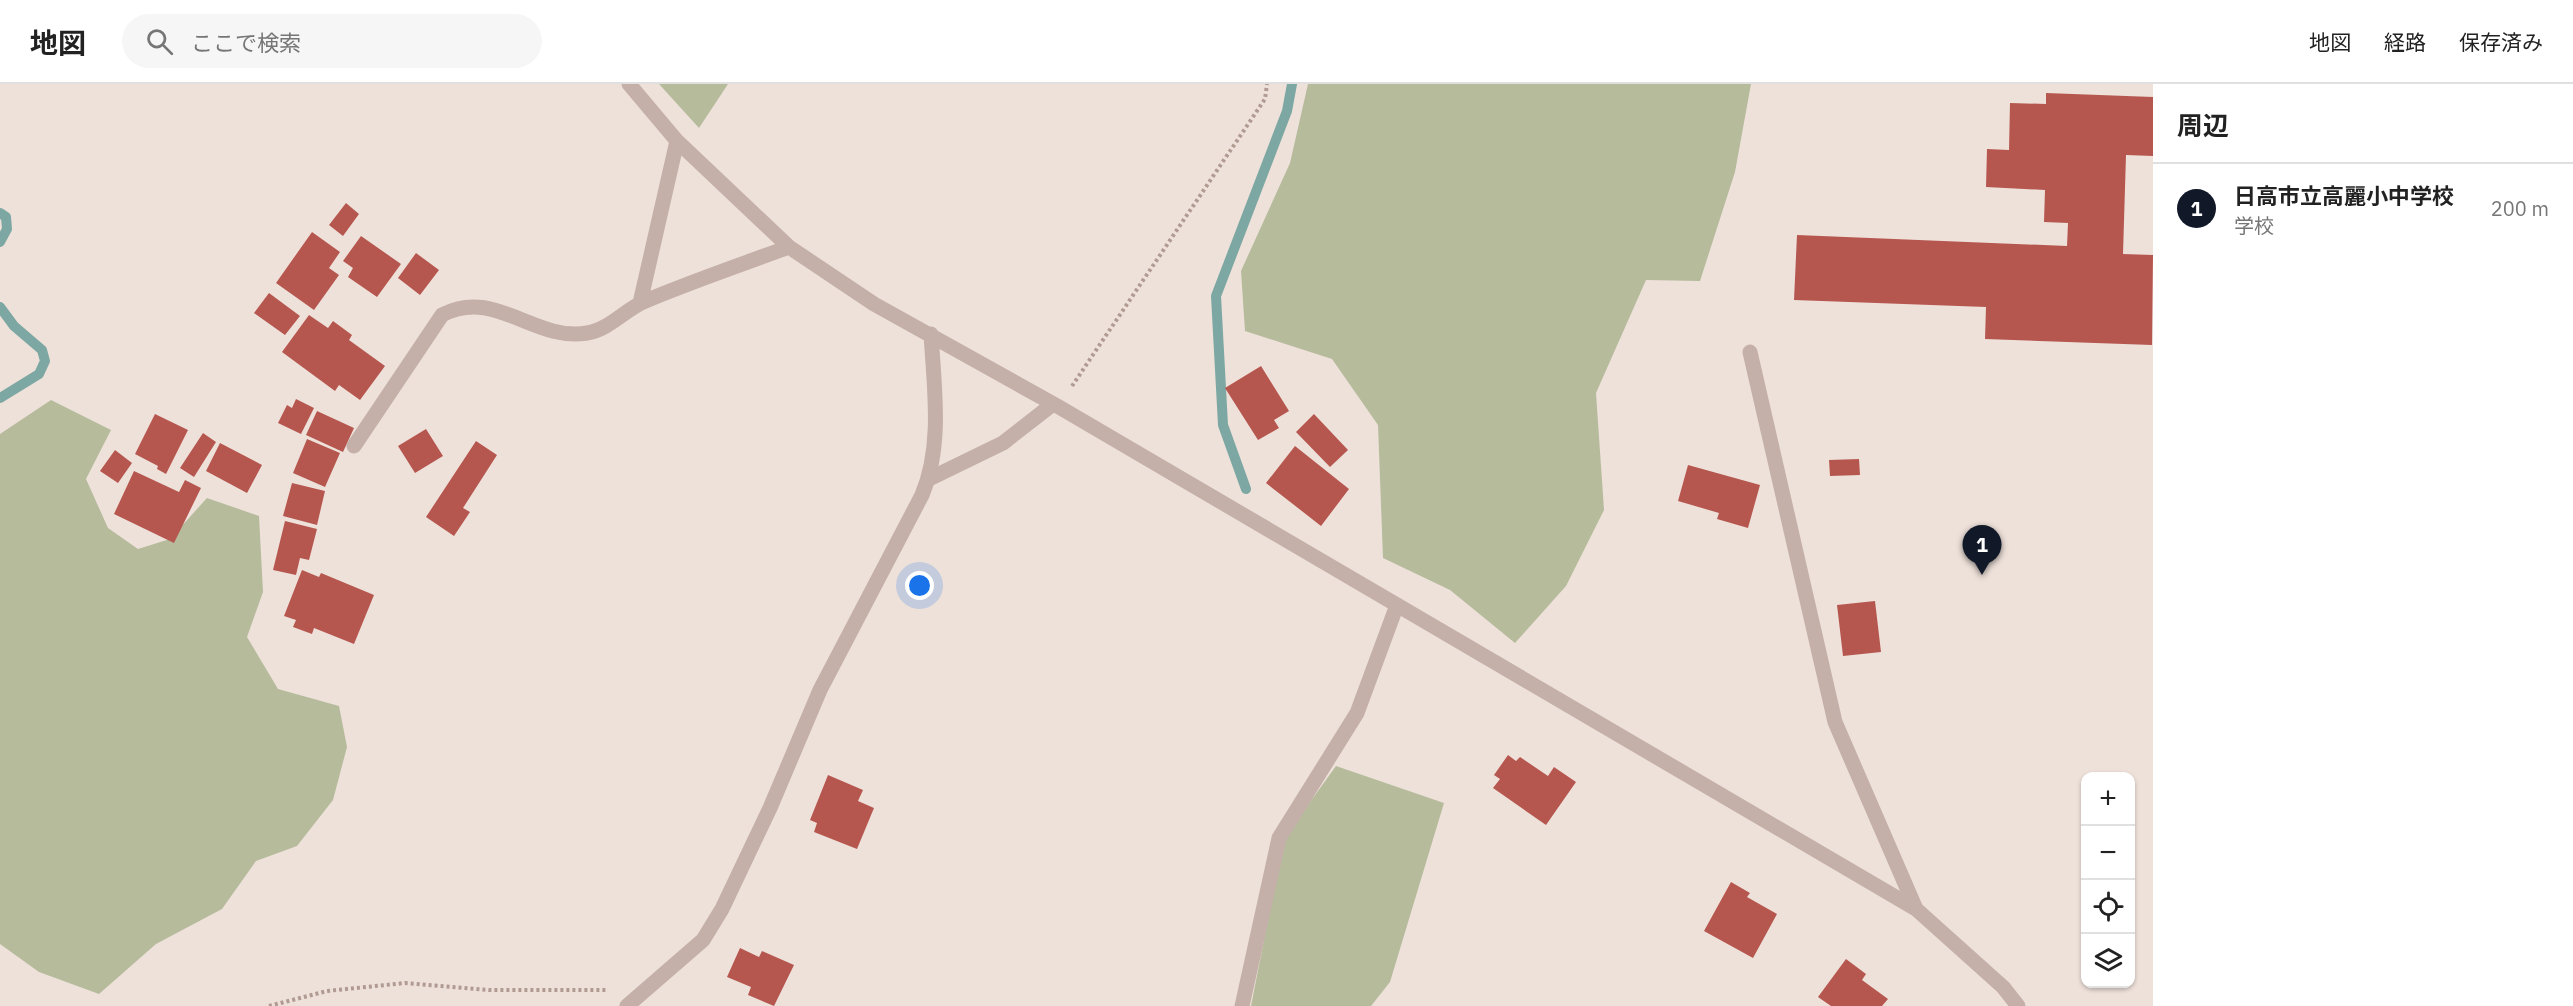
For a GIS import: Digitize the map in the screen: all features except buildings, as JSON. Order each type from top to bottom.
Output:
[{"type":"street","points":[[629,84],[676,141],[789,247],[874,304],[1056,405],[1916,909],[2003,987],[2018,1006]]},
{"type":"street","points":[[640,303],[676,141]]},
{"type":"street","points":[[354,446],[442,315],[458,307],[477,305],[552,331],[587,333],[612,323],[640,303],[789,247]]},
{"type":"street","points":[[627,1006],[703,940],[722,909],[770,808],[820,690],[929,479],[936,428],[931,334]]},
{"type":"street","points":[[1750,352],[1835,722],[1916,909]]},
{"type":"street","points":[[929,479],[1003,443],[1056,405]]},
{"type":"street","points":[[1242,1006],[1279,838],[1357,713],[1397,605]]},
{"type":"path","points":[[1056,405],[1265,99],[1267,84]]},
{"type":"path","points":[[269,1006],[327,991],[405,983],[489,990],[647,988]]},
{"type":"green space","points":[[659,84],[728,84],[699,128]]},
{"type":"green space","points":[[1308,84],[1751,84],[1735,172],[1700,281],[1646,280],[1596,393],[1604,510],[1566,586],[1515,643],[1450,590],[1383,558],[1378,425],[1332,359],[1245,331],[1241,271],[1290,163]]},
{"type":"green space","points":[[51,400],[111,430],[86,479],[108,528],[138,549],[170,539],[207,498],[259,516],[263,592],[247,637],[278,689],[339,706],[347,747],[333,800],[297,846],[256,861],[222,909],[156,944],[99,994],[39,972],[0,944],[0,434]]},
{"type":"green space","points":[[1336,766],[1444,803],[1390,982],[1371,1006],[1251,1006],[1284,838]]},
{"type":"waterway","points":[[1246,489],[1223,425],[1216,296],[1287,111],[1292,84]]},
{"type":"waterway","points":[[0,213],[6,217],[7,229],[0,242]]},
{"type":"waterway","points":[[0,307],[14,326],[42,350],[45,361],[39,374],[0,398]]},
{"type":"place","name":"日高市立高麗小中学校","points":[[1982,575]]}]
